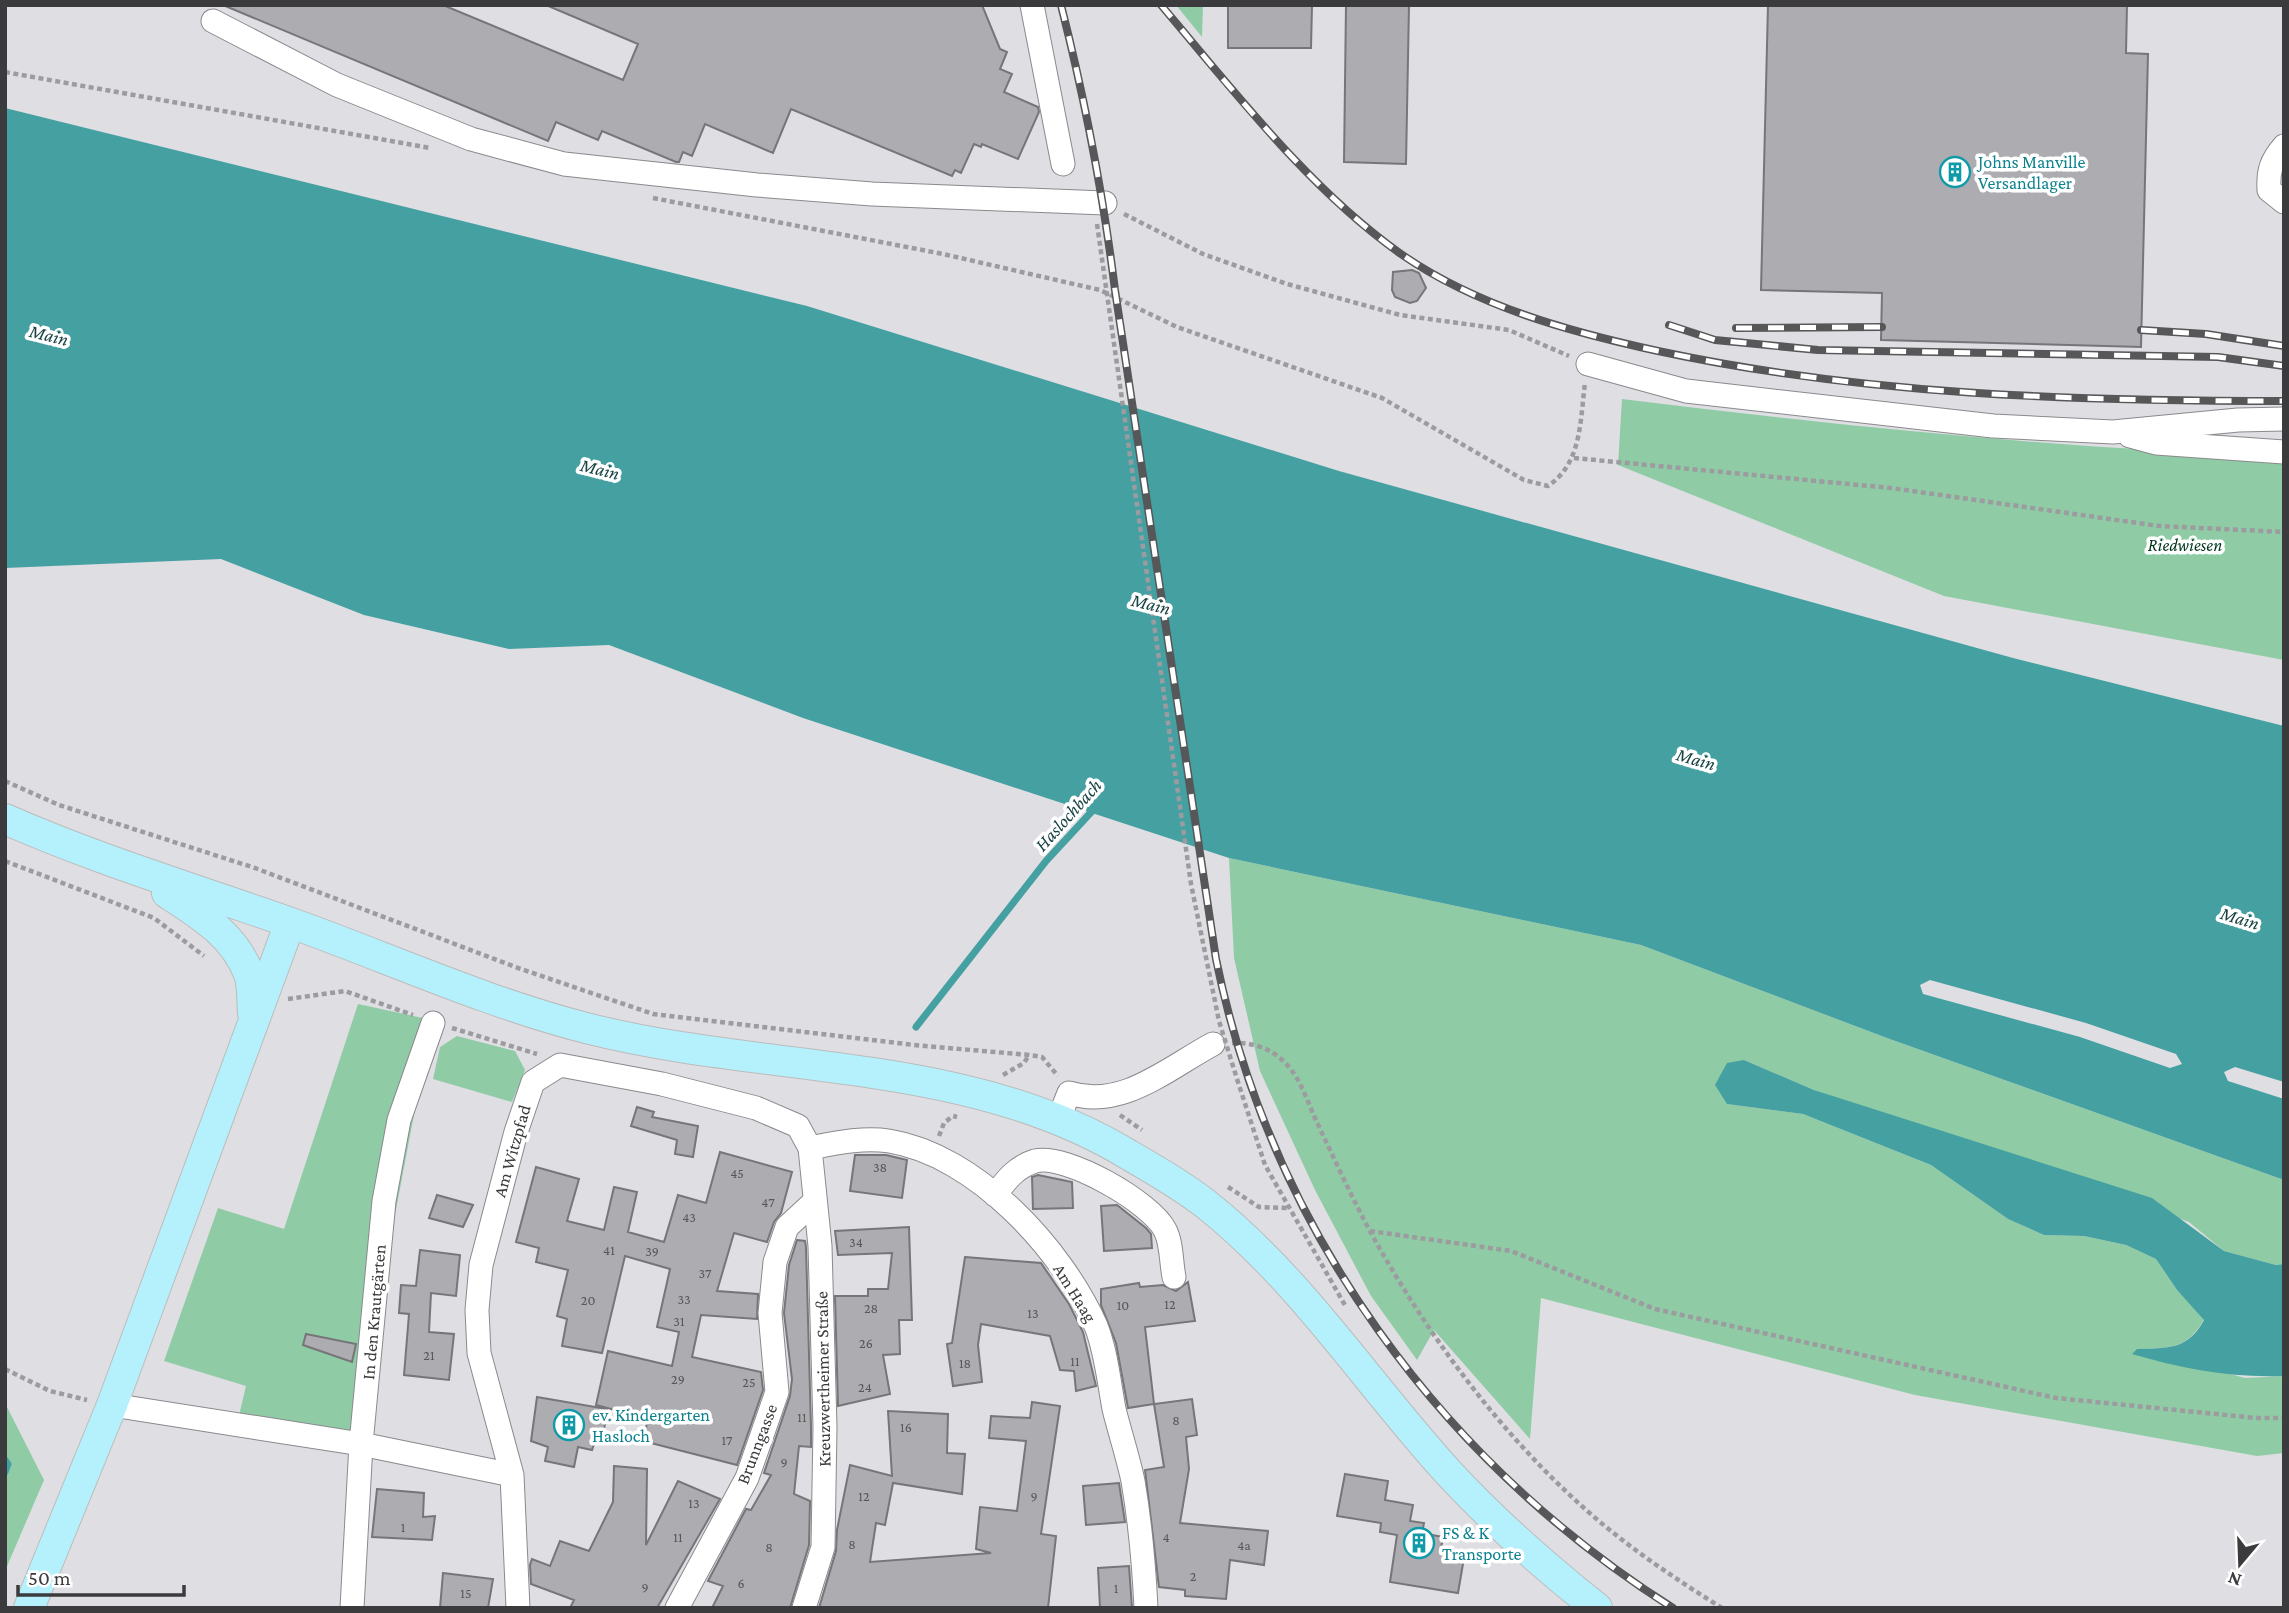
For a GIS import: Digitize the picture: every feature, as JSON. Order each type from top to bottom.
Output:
[{"type":"main road","points":[[5,819],[125,867],[290,923],[526,1010],[585,1028],[712,1054],[900,1077],[991,1096],[1064,1106],[1126,1153],[1206,1203],[1264,1257],[1308,1304],[1447,1471],[1520,1545],[1595,1607]]},
{"type":"main road","points":[[125,867],[209,920],[234,946],[250,976],[254,1020]]},
{"type":"main road","points":[[29,1608],[112,1405],[290,923]]},
{"type":"street","points":[[1032,5],[1063,164]]},
{"type":"street","points":[[213,21],[337,85],[471,139],[564,164],[757,185],[1101,213]]},
{"type":"street","points":[[2284,146],[2272,161],[2268,175],[2269,190],[2284,202]]},
{"type":"street","points":[[1588,364],[1686,391],[1993,426],[2113,432],[2238,419],[2284,419]]},
{"type":"street","points":[[2113,432],[2156,443],[2284,452]]},
{"type":"street","name":"In den Krautgärten","points":[[352,1608],[361,1444],[384,1201],[399,1120],[433,1023]]},
{"type":"street","points":[[1064,1106],[1086,1098],[1123,1094],[1213,1044]]},
{"type":"street","name":"Am Witzpfad","points":[[518,1608],[512,1475],[479,1353],[477,1310],[481,1265],[516,1132],[533,1082],[560,1065],[662,1084],[766,1112],[798,1126],[810,1148]]},
{"type":"street","name":"Am Haag","points":[[810,1148],[849,1140],[889,1141],[933,1154],[954,1165],[995,1195],[1020,1219],[1070,1279],[1097,1328],[1133,1482],[1146,1608]]},
{"type":"street","name":"Kreuzwertheimer Straße","points":[[804,1608],[823,1547],[825,1427],[820,1246],[810,1148]]},
{"type":"street","points":[[995,1195],[1016,1168],[1039,1160],[1081,1169],[1156,1215],[1167,1232],[1174,1278]]},
{"type":"street","name":"Brunngasse","points":[[682,1606],[747,1478],[777,1392],[770,1313],[775,1262],[787,1227],[814,1202]]},
{"type":"street","points":[[112,1405],[361,1444],[512,1475]]},
{"type":"path","points":[[5,72],[432,149]]},
{"type":"path","points":[[641,196],[943,254],[1100,290],[1177,327],[1382,398],[1524,480],[1548,486],[1563,476],[1574,457],[1588,364],[1509,330],[1400,315],[1287,284],[1101,213],[1191,884],[1219,1021],[1265,1165],[1288,1208]]},
{"type":"path","points":[[1574,457],[1891,488],[2159,526],[2284,532]]},
{"type":"path","points":[[5,781],[59,805],[255,868],[517,968],[653,1014],[914,1045],[1042,1057],[1064,1106]]},
{"type":"path","points":[[1213,1044],[1246,1042],[1282,1059],[1300,1083],[1370,1231],[1431,1332],[1532,1456],[1585,1509],[1626,1542],[1722,1608]]},
{"type":"path","points":[[1370,1231],[1511,1251],[1655,1309],[2056,1398],[2256,1418],[2284,1418]]},
{"type":"path","points":[[5,1369],[50,1391],[112,1405]]},
{"type":"green space","points":[[1176,5],[1203,5],[1202,37]]},
{"type":"green space","name":"Riedwiesen","points":[[1622,399],[1952,435],[2118,448],[2284,456],[2284,660],[1944,596],[1618,465]]},
{"type":"green space","points":[[1229,858],[1641,945],[1887,1038],[2284,1180],[2284,1264],[2276,1265],[2224,1251],[2189,1222],[1814,1090],[1744,1060],[1728,1104],[1803,1114],[1931,1165],[2008,1219],[2044,1235],[2084,1236],[2126,1245],[2156,1259],[2177,1290],[2204,1319],[2184,1342],[2168,1347],[2137,1349],[2245,1378],[2284,1376],[2284,1453],[2257,1456],[1915,1395],[1541,1298],[1530,1439],[1434,1330],[1417,1360],[1371,1296],[1315,1190],[1260,1071],[1234,958]]},
{"type":"green space","points":[[358,1004],[432,1020],[353,1436],[238,1420],[246,1386],[164,1361],[218,1208],[284,1229]]},
{"type":"green space","points":[[457,1036],[515,1051],[525,1070],[512,1102],[433,1079],[440,1047]]},
{"type":"green space","points":[[5,1403],[44,1480],[5,1571]]},
{"type":"water","name":"Main","points":[[5,108],[807,306],[1339,471],[2013,658],[2284,726],[2284,1082],[2235,1067],[2224,1072],[2228,1081],[2284,1099],[2284,1180],[1887,1038],[1641,945],[1229,858],[803,718],[609,645],[509,649],[364,615],[221,559],[5,568]],"holes":[[[1930,980],[2086,1023],[2176,1054],[2182,1064],[2170,1068],[2080,1037],[1923,994],[1920,985]]]},
{"type":"water","points":[[1744,1060],[1814,1090],[2152,1198],[2224,1251],[2276,1265],[2284,1264],[2284,1376],[2245,1376],[2207,1371],[2132,1354],[2137,1349],[2168,1347],[2184,1342],[2198,1330],[2204,1320],[2177,1290],[2156,1259],[2126,1245],[2084,1236],[2044,1235],[2008,1219],[1931,1165],[1803,1114],[1727,1104],[1715,1085],[1727,1063]]},
{"type":"building","points":[[223,5],[443,5],[623,80],[638,44],[546,5],[982,5],[1000,49],[1007,52],[1000,69],[1012,74],[1004,92],[1038,107],[1039,112],[1018,159],[982,144],[981,147],[974,144],[961,173],[955,170],[952,176],[791,109],[773,153],[705,124],[692,156],[683,152],[679,162],[676,162],[602,131],[598,140],[556,122],[548,141]]},
{"type":"building","points":[[1228,5],[1312,5],[1311,48],[1228,48]]},
{"type":"building","points":[[1346,5],[1409,5],[1406,164],[1344,162]]},
{"type":"building","name":"Johns Manville Versandlager","points":[[1768,5],[2127,5],[2126,53],[2148,54],[2141,347],[1881,340],[1882,293],[1761,290]]},
{"type":"building","points":[[1412,270],[1419,273],[1426,288],[1417,301],[1410,303],[1395,297],[1392,290],[1393,272]]},
{"type":"building","points":[[637,1107],[654,1112],[652,1117],[698,1126],[693,1157],[675,1154],[677,1140],[631,1126]]},
{"type":"building","points":[[720,1152],[792,1172],[781,1213],[774,1222],[767,1242],[734,1233],[717,1291],[758,1294],[757,1319],[701,1315],[692,1357],[761,1372],[763,1390],[737,1465],[643,1441],[648,1419],[596,1405],[608,1351],[672,1366],[679,1332],[657,1327],[670,1269],[625,1256],[602,1353],[562,1346],[567,1319],[557,1316],[568,1270],[536,1262],[539,1248],[516,1242],[536,1167],[579,1179],[567,1221],[604,1230],[614,1187],[637,1192],[628,1232],[664,1242],[678,1195],[706,1203]]},
{"type":"building","points":[[855,1155],[886,1155],[907,1160],[902,1198],[850,1191]]},
{"type":"building","points":[[1038,1175],[1072,1182],[1073,1208],[1033,1209],[1032,1177]]},
{"type":"building","points":[[437,1195],[473,1205],[463,1227],[429,1218]]},
{"type":"building","points":[[1117,1205],[1151,1234],[1152,1248],[1104,1251],[1101,1206]]},
{"type":"building","points":[[909,1227],[912,1320],[899,1320],[900,1354],[883,1355],[890,1394],[838,1406],[835,1296],[868,1296],[868,1289],[888,1289],[892,1253],[838,1255],[835,1231]]},
{"type":"building","points":[[797,1240],[805,1241],[806,1247],[811,1447],[799,1446],[794,1494],[810,1501],[809,1545],[790,1608],[712,1608],[723,1586],[708,1581],[746,1509],[751,1510],[771,1475],[764,1473],[790,1396],[792,1379],[784,1313],[789,1265]]},
{"type":"building","points":[[420,1250],[460,1255],[456,1296],[431,1293],[429,1332],[454,1334],[449,1380],[404,1375],[409,1314],[399,1313],[401,1285],[416,1286]]},
{"type":"building","points":[[965,1257],[1041,1263],[1069,1304],[1083,1332],[1096,1386],[1076,1391],[1074,1371],[1060,1370],[1050,1336],[981,1324],[978,1345],[982,1382],[953,1386],[947,1344],[952,1343]]},
{"type":"building","points":[[1188,1282],[1195,1321],[1145,1327],[1154,1404],[1128,1408],[1116,1343],[1101,1305],[1101,1289],[1139,1283],[1140,1287],[1163,1285],[1176,1291]]},
{"type":"building","points":[[306,1334],[356,1344],[352,1362],[303,1345]]},
{"type":"building","name":"ev. Kindergarten Hasloch","points":[[537,1397],[607,1409],[604,1430],[599,1429],[592,1450],[578,1447],[574,1467],[545,1461],[548,1447],[531,1441]]},
{"type":"building","points":[[1192,1399],[1197,1435],[1186,1437],[1189,1469],[1180,1523],[1268,1531],[1264,1565],[1230,1560],[1226,1599],[1185,1596],[1185,1590],[1159,1587],[1145,1470],[1164,1467],[1154,1404]]},
{"type":"building","points":[[1032,1402],[1060,1406],[1041,1534],[1056,1536],[1048,1608],[819,1608],[836,1551],[837,1530],[850,1465],[892,1476],[888,1411],[948,1414],[947,1453],[965,1454],[962,1494],[893,1483],[885,1525],[876,1523],[870,1562],[991,1553],[976,1549],[980,1507],[1017,1511],[1026,1441],[989,1438],[991,1416],[1030,1418]]},
{"type":"building","points":[[614,1466],[647,1469],[646,1545],[678,1481],[720,1499],[657,1608],[570,1608],[574,1600],[531,1584],[530,1565],[532,1559],[550,1566],[560,1541],[589,1551],[613,1502]]},
{"type":"building","points":[[1345,1474],[1388,1481],[1385,1500],[1413,1505],[1410,1521],[1424,1523],[1422,1533],[1443,1537],[1441,1549],[1465,1552],[1458,1593],[1390,1582],[1397,1535],[1380,1532],[1381,1523],[1337,1516]]},
{"type":"building","points":[[1119,1483],[1125,1522],[1086,1525],[1083,1486]]},
{"type":"building","points":[[377,1489],[424,1493],[423,1517],[435,1516],[432,1540],[372,1537]]},
{"type":"building","points":[[1129,1566],[1132,1608],[1100,1608],[1098,1568]]},
{"type":"building","points":[[443,1573],[493,1579],[488,1608],[440,1608]]},
{"type":"waterway","name":"Haslochbach","points":[[916,1027],[1046,861],[1095,808]]},
{"type":"waterway","name":"Haslochbach","points":[[5,1460],[8,1464],[5,1472]]},
{"type":"railway","points":[[1061,5],[1078,76],[1105,218],[1216,959],[1242,1059],[1278,1154],[1324,1245],[1378,1330],[1441,1410],[1511,1483],[1589,1549],[1673,1608]]},
{"type":"railway","points":[[1161,5],[1274,137],[1335,200],[1367,228],[1430,272],[1492,303],[1525,315],[1591,335],[1735,366],[1891,386],[2048,397],[2284,401]]},
{"type":"railway","points":[[1669,325],[1715,340],[1818,350],[2218,357],[2284,366]]},
{"type":"railway","points":[[1736,328],[1882,327]]},
{"type":"railway","points":[[2141,330],[2206,334],[2284,346]]},
{"type":"place","name":"Johns Manville Versandlager","points":[[1955,172]]},
{"type":"place","name":"ev. Kindergarten Hasloch","points":[[569,1425]]},
{"type":"place","name":"FS & K Transporte","points":[[1419,1543]]}]
